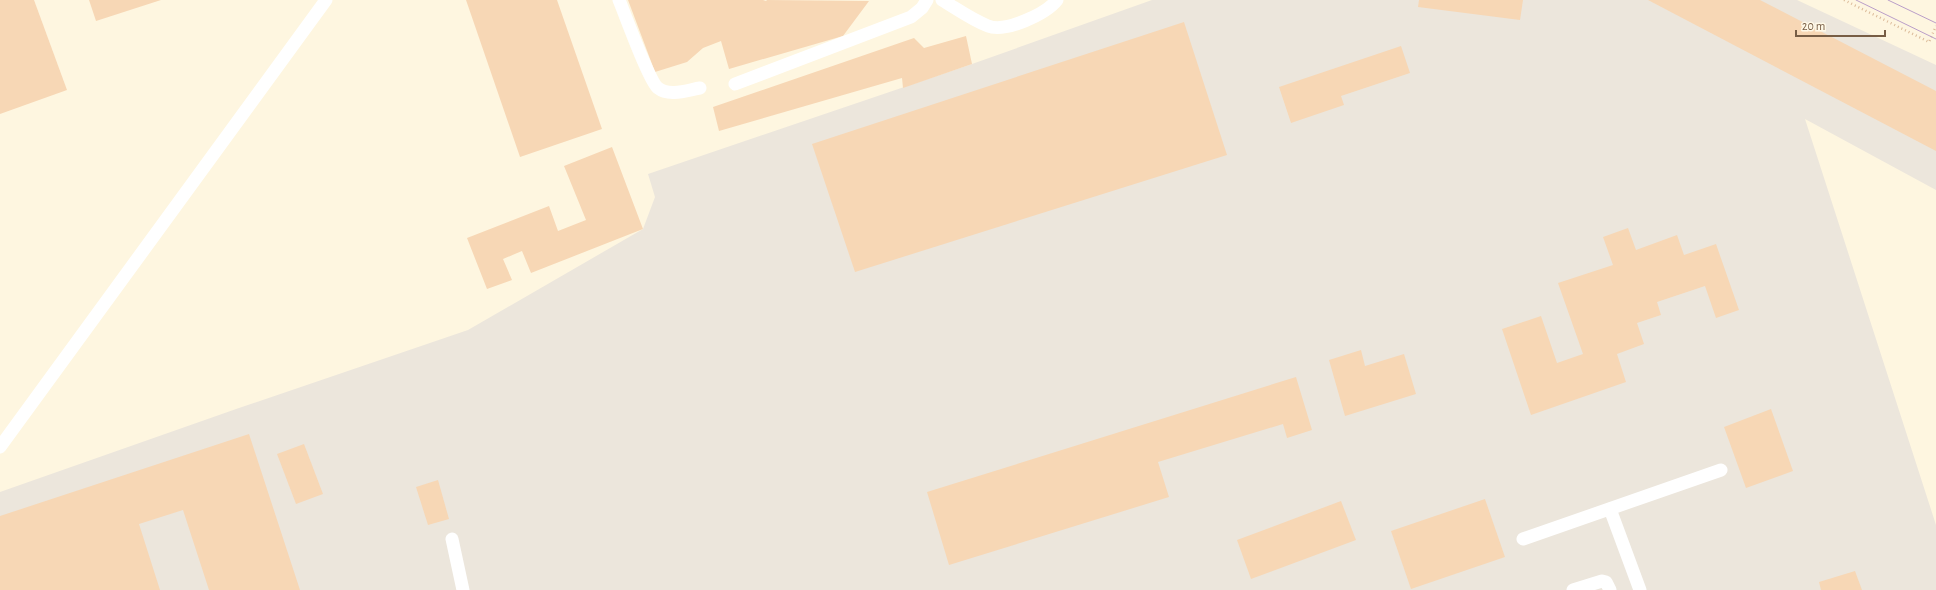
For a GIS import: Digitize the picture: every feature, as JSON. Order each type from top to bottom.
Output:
[{"type":"lane","points":[[0,447],[326,0]]},
{"type":"lane","points":[[619,0],[650,76],[658,88],[672,93],[700,88]]},
{"type":"lane","points":[[735,84],[910,17],[922,8],[927,0]]},
{"type":"lane","points":[[942,0],[989,27],[1002,26],[1028,20],[1046,11],[1057,0]]},
{"type":"lane","points":[[1523,539],[1721,470]]},
{"type":"lane","points":[[1610,509],[1640,590]]},
{"type":"lane","points":[[452,539],[463,590]]},
{"type":"lane","points":[[1573,590],[1602,581],[1606,582],[1610,590]]},
{"type":"path","points":[[1844,0],[1929,42],[1936,26]]},
{"type":"shaded area","points":[[1152,0],[1797,0],[1936,65],[1936,190],[1805,119],[1936,525],[1936,590],[0,590],[0,492],[468,330],[643,229],[655,197],[648,174],[972,64]]},
{"type":"building","points":[[0,0],[34,0],[67,90],[0,114]]},
{"type":"building","points":[[89,0],[161,0],[96,21]]},
{"type":"building","points":[[466,0],[557,0],[602,129],[520,157]]},
{"type":"building","points":[[628,0],[869,1],[843,36],[729,69],[721,41],[703,48],[687,62],[655,72]]},
{"type":"building","points":[[1419,0],[1523,0],[1520,20],[1418,7]]},
{"type":"building","points":[[1648,0],[1760,0],[1936,91],[1936,151]]},
{"type":"building","points":[[1184,22],[1227,155],[855,272],[812,144]]},
{"type":"building","points":[[966,36],[972,64],[903,88],[902,78],[719,131],[713,107],[914,38],[924,48]]},
{"type":"building","points":[[1401,46],[1410,73],[1341,96],[1344,105],[1291,123],[1279,87]]},
{"type":"building","points":[[612,147],[643,229],[531,273],[522,251],[503,259],[512,280],[487,289],[467,238],[549,206],[558,231],[586,220],[564,166]]},
{"type":"building","points":[[1628,228],[1636,250],[1677,235],[1684,255],[1716,244],[1739,310],[1716,318],[1705,286],[1657,302],[1661,315],[1637,323],[1644,344],[1617,354],[1626,382],[1531,415],[1502,329],[1541,316],[1557,363],[1583,354],[1558,283],[1613,265],[1603,237]]},
{"type":"building","points":[[1361,350],[1365,366],[1404,354],[1416,394],[1345,416],[1329,360]]},
{"type":"building","points":[[1296,377],[1312,430],[1287,438],[1283,424],[1158,462],[1169,497],[949,565],[927,492]]},
{"type":"building","points":[[1771,409],[1793,471],[1746,488],[1724,427]]},
{"type":"building","points":[[249,434],[300,590],[209,590],[183,510],[139,524],[160,590],[0,590],[0,516]]},
{"type":"building","points":[[304,444],[323,494],[296,504],[277,454]]},
{"type":"building","points":[[438,480],[449,519],[428,525],[416,487]]},
{"type":"building","points":[[1485,499],[1505,557],[1411,589],[1391,531]]},
{"type":"building","points":[[1341,501],[1356,540],[1251,579],[1237,540]]},
{"type":"building","points":[[1855,571],[1862,590],[1821,590],[1819,582]]},
{"type":"tram line","points":[[1856,0],[1936,39]]},
{"type":"tram line","points":[[1888,0],[1936,23]]}]
